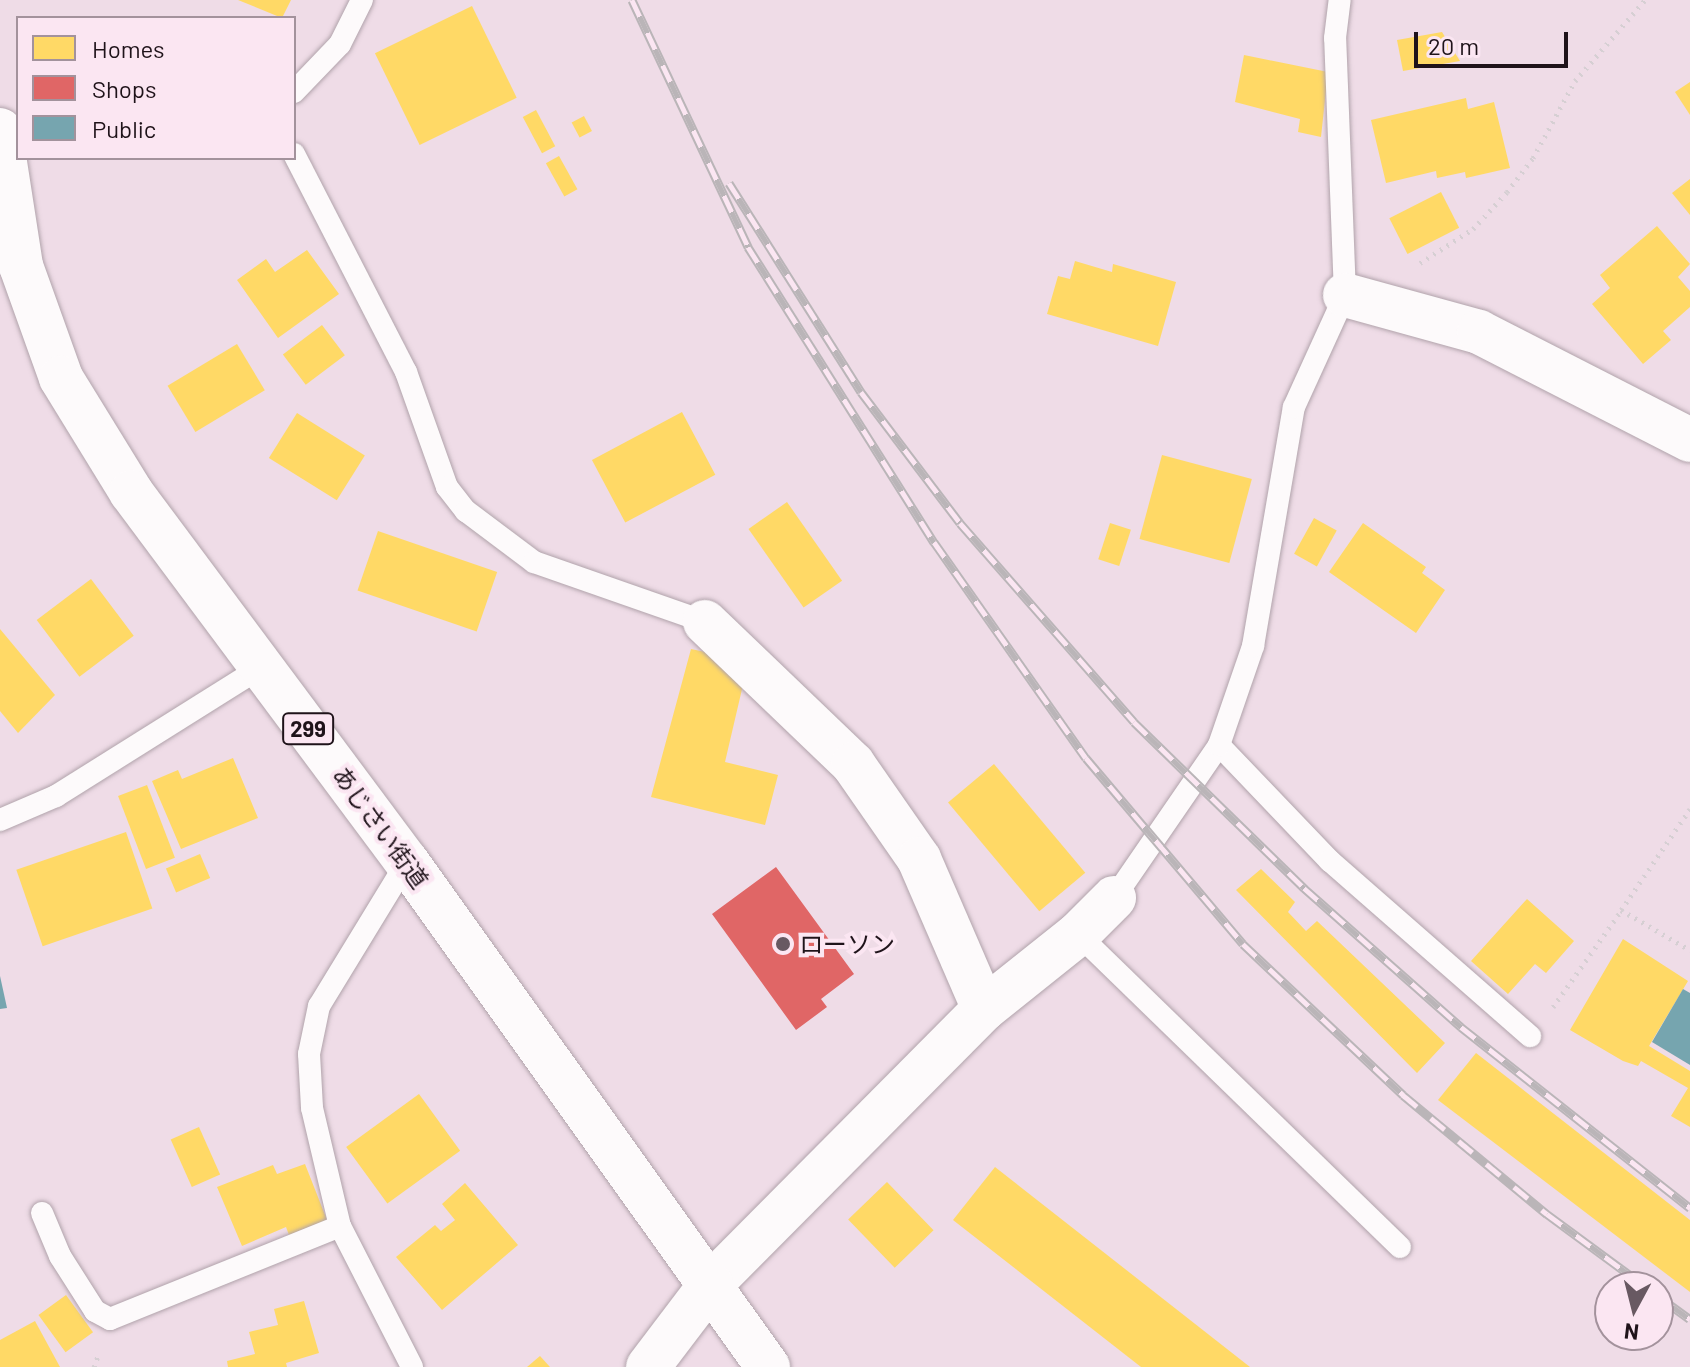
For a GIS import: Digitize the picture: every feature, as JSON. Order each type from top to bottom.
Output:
[{"type":"main road","name":"あじさい街道","points":[[0,130],[10,270],[61,378],[131,492],[407,862],[768,1367]]},
{"type":"main road","points":[[1353,297],[1479,332],[1690,440]]},
{"type":"main road","points":[[705,622],[853,764],[919,859],[984,1009]]},
{"type":"main road","points":[[648,1367],[711,1284],[749,1241],[984,1009],[1078,934],[1114,898]]},
{"type":"lane","points":[[296,90],[340,44],[362,0]]},
{"type":"lane","points":[[1114,898],[1219,745],[1253,646],[1294,407],[1353,297],[1335,38],[1340,0]]},
{"type":"lane","points":[[296,158],[406,372],[447,487],[466,511],[534,562],[705,622]]},
{"type":"lane","points":[[0,820],[56,796],[262,667]]},
{"type":"lane","points":[[1219,745],[1330,861],[1530,1036]]},
{"type":"lane","points":[[407,862],[319,1006],[309,1054],[312,1108],[340,1226],[412,1367]]},
{"type":"lane","points":[[1078,934],[1400,1247]]},
{"type":"lane","points":[[42,1213],[60,1256],[95,1311],[110,1319],[340,1226]]},
{"type":"path","points":[[1353,297],[1473,229],[1533,158],[1575,81],[1645,0]]},
{"type":"path","points":[[1554,1006],[1690,809]]},
{"type":"path","points":[[1621,910],[1690,950]]},
{"type":"building: Homes","points":[[238,0],[291,0],[283,16]]},
{"type":"building: Homes","points":[[472,6],[517,98],[420,145],[375,53]]},
{"type":"building: Homes","points":[[1442,32],[1460,61],[1403,71],[1397,40]]},
{"type":"building: Homes","points":[[1244,55],[1328,72],[1321,137],[1298,132],[1300,119],[1235,102]]},
{"type":"building: Homes","points":[[1690,82],[1690,115],[1675,92]]},
{"type":"building: Homes","points":[[1466,98],[1468,109],[1494,102],[1510,168],[1466,178],[1465,172],[1437,178],[1436,171],[1386,183],[1371,120]]},
{"type":"building: Homes","points":[[536,110],[555,146],[542,153],[523,117]]},
{"type":"building: Homes","points":[[584,116],[592,131],[580,138],[572,123]]},
{"type":"building: Homes","points":[[559,156],[577,189],[564,197],[546,163]]},
{"type":"building: Homes","points":[[1690,179],[1690,215],[1672,193]]},
{"type":"building: Homes","points":[[1441,192],[1459,228],[1407,254],[1389,218]]},
{"type":"building: Homes","points":[[1657,226],[1690,264],[1678,277],[1690,291],[1690,307],[1663,331],[1671,340],[1643,364],[1592,304],[1610,288],[1600,275]]},
{"type":"building: Homes","points":[[307,250],[339,294],[278,338],[237,280],[266,259],[275,272]]},
{"type":"building: Homes","points":[[1075,261],[1112,272],[1113,264],[1176,282],[1158,346],[1047,314],[1058,276],[1070,279]]},
{"type":"building: Homes","points":[[322,325],[345,355],[306,385],[283,354]]},
{"type":"building: Homes","points":[[237,344],[265,390],[195,432],[168,386]]},
{"type":"building: Homes","points":[[682,412],[715,475],[625,523],[592,460]]},
{"type":"building: Homes","points":[[297,413],[365,455],[337,500],[269,458]]},
{"type":"building: Homes","points":[[1162,455],[1252,479],[1229,563],[1139,539]]},
{"type":"building: Homes","points":[[787,502],[842,581],[804,608],[748,529]]},
{"type":"building: Homes","points":[[1314,518],[1337,531],[1317,566],[1294,554]]},
{"type":"building: Homes","points":[[1110,523],[1131,530],[1119,566],[1098,559]]},
{"type":"building: Homes","points":[[1363,523],[1426,567],[1422,573],[1445,590],[1416,633],[1329,572]]},
{"type":"building: Homes","points":[[378,531],[497,572],[477,632],[357,591]]},
{"type":"building: Homes","points":[[91,579],[134,636],[79,677],[37,620]]},
{"type":"building: Homes","points":[[0,629],[55,695],[18,733],[0,711]]},
{"type":"building: Homes","points":[[691,649],[738,659],[746,672],[725,762],[778,775],[765,825],[651,797]]},
{"type":"building: Homes","points":[[233,758],[258,818],[181,849],[152,781],[178,770],[182,779]]},
{"type":"building: Homes","points":[[994,764],[1085,873],[1039,911],[948,803]]},
{"type":"building: Homes","points":[[147,785],[175,858],[146,869],[118,796]]},
{"type":"building: Homes","points":[[126,832],[152,909],[43,946],[16,870]]},
{"type":"building: Homes","points":[[200,854],[210,878],[176,892],[166,868]]},
{"type":"building: Homes","points":[[1261,869],[1295,902],[1288,912],[1306,931],[1317,921],[1445,1043],[1417,1073],[1236,890]]},
{"type":"building: Homes","points":[[1527,899],[1574,941],[1546,973],[1535,964],[1508,994],[1471,961]]},
{"type":"building: Homes","points":[[1623,939],[1688,981],[1649,1046],[1690,1071],[1690,1127],[1671,1116],[1688,1088],[1641,1061],[1638,1066],[1623,1061],[1570,1030]]},
{"type":"building: Homes","points":[[1476,1053],[1690,1220],[1690,1292],[1674,1280],[1674,1271],[1662,1271],[1438,1100]]},
{"type":"building: Homes","points":[[419,1094],[460,1151],[387,1204],[346,1147]]},
{"type":"building: Homes","points":[[199,1127],[220,1175],[192,1187],[171,1140]]},
{"type":"building: Homes","points":[[305,1164],[327,1220],[289,1235],[286,1227],[242,1246],[217,1187],[273,1165],[277,1174]]},
{"type":"building: Homes","points":[[995,1167],[1250,1367],[1141,1367],[953,1220]]},
{"type":"building: Homes","points":[[887,1182],[934,1230],[895,1268],[848,1220]]},
{"type":"building: Homes","points":[[465,1183],[518,1245],[442,1310],[396,1257],[435,1225],[441,1231],[455,1220],[442,1204]]},
{"type":"building: Homes","points":[[66,1295],[93,1332],[66,1352],[38,1315]]},
{"type":"building: Homes","points":[[304,1301],[319,1353],[286,1363],[287,1367],[228,1367],[227,1361],[255,1354],[249,1332],[278,1325],[274,1309]]},
{"type":"building: Homes","points":[[35,1321],[60,1367],[0,1367],[0,1340]]},
{"type":"building: Homes","points":[[540,1356],[550,1367],[527,1367]]},
{"type":"building: Shops","name":"ローソン","points":[[776,867],[854,974],[821,999],[827,1007],[796,1030],[712,914]]},
{"type":"building: Public","points":[[0,976],[7,1008],[0,1009]]},
{"type":"building: Public","points":[[1683,989],[1690,993],[1690,1065],[1652,1042]]},
{"type":"railway","points":[[632,0],[748,247],[934,542],[1086,758],[1243,944],[1403,1095],[1547,1214],[1624,1271]]},
{"type":"railway","points":[[729,183],[861,392],[960,523],[1134,722],[1304,888],[1461,1027],[1690,1208]]},
{"type":"railway","points":[[1674,1308],[1690,1319]]},
{"type":"place","name":"ローソン","points":[[783,944]]}]
